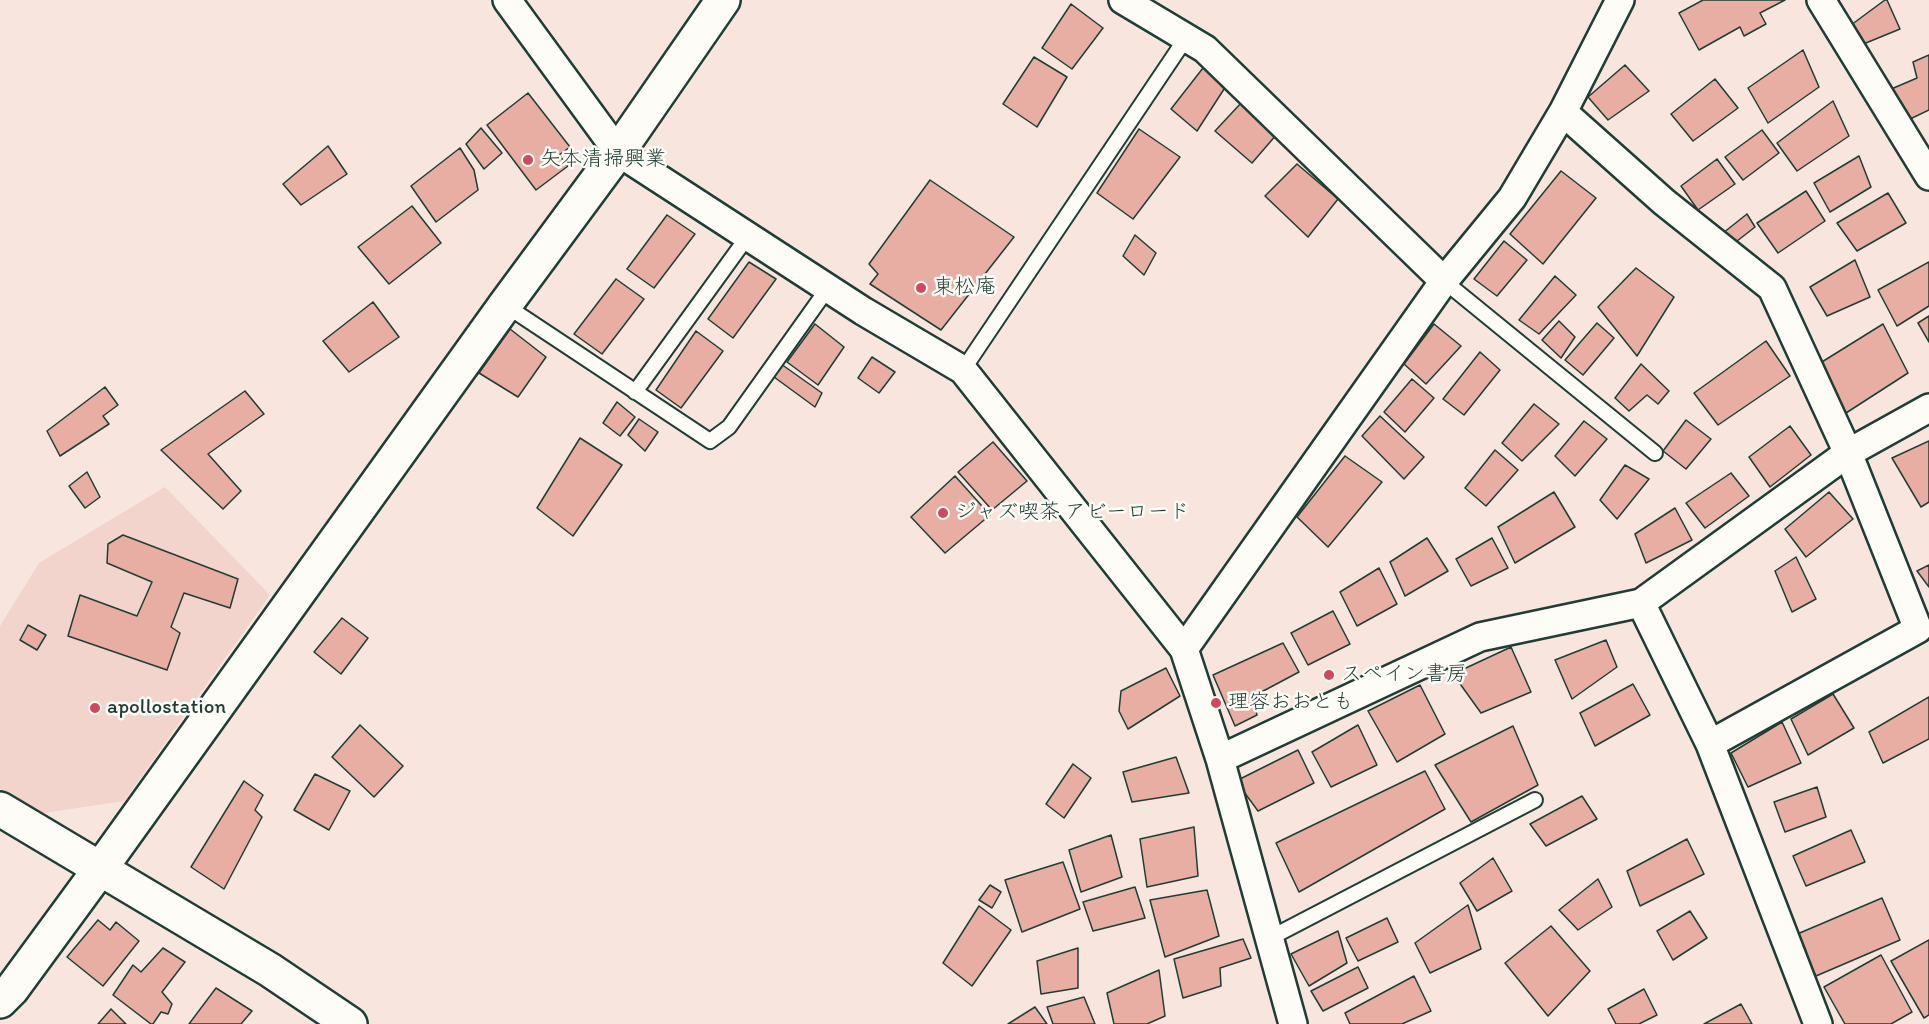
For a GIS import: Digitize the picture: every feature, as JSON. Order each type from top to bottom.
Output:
[{"type":"street","points":[[507,0],[618,152],[828,288],[963,370],[1184,649],[1220,759],[1293,1024]]},
{"type":"street","points":[[0,1002],[100,869],[505,305],[618,152],[723,0]]},
{"type":"street","points":[[1123,0],[1205,49],[1444,281]]},
{"type":"street","points":[[1184,649],[1444,281],[1512,198],[1563,112],[1620,0]]},
{"type":"street","points":[[1821,0],[1929,176]]},
{"type":"street","points":[[1563,112],[1664,202],[1772,288],[1848,453],[1918,629],[1710,744]]},
{"type":"street","points":[[1220,759],[1480,637],[1641,603],[1848,453],[1929,408]]},
{"type":"street","points":[[1641,603],[1710,744],[1818,1024]]},
{"type":"street","points":[[0,809],[270,970],[350,1024]]},
{"type":"lane","points":[[963,370],[1186,38]]},
{"type":"lane","points":[[635,392],[748,236]]},
{"type":"lane","points":[[1444,281],[1655,453]]},
{"type":"lane","points":[[505,305],[710,441],[729,427],[828,288]]},
{"type":"lane","points":[[1270,938],[1535,800]]},
{"type":"shaded area","name":"apollostation","points":[[165,487],[270,595],[124,801],[37,814],[0,789],[0,626],[39,563]]},
{"type":"building","points":[[1703,0],[1785,0],[1760,13],[1766,24],[1744,36],[1740,27],[1699,50],[1679,13]]},
{"type":"building","points":[[1885,0],[1900,29],[1861,45],[1851,25]]},
{"type":"building","points":[[1071,4],[1103,28],[1072,69],[1042,48]]},
{"type":"building","points":[[1803,50],[1819,87],[1768,123],[1748,88]]},
{"type":"building","points":[[1929,55],[1929,110],[1906,121],[1889,90],[1917,78],[1913,62]]},
{"type":"building","points":[[1034,57],[1067,77],[1037,127],[1003,104]]},
{"type":"building","points":[[1625,65],[1649,91],[1608,120],[1588,97]]},
{"type":"building","points":[[1203,68],[1226,86],[1197,131],[1171,109]]},
{"type":"building","points":[[1715,79],[1738,108],[1693,141],[1671,114]]},
{"type":"building","points":[[528,93],[570,147],[559,155],[568,166],[536,190],[487,125]]},
{"type":"building","points":[[1833,101],[1849,136],[1797,171],[1777,143]]},
{"type":"building","points":[[1242,102],[1277,134],[1252,163],[1215,131]]},
{"type":"building","points":[[481,128],[502,153],[484,169],[466,144]]},
{"type":"building","points":[[1139,129],[1180,157],[1133,219],[1097,193]]},
{"type":"building","points":[[1762,130],[1779,153],[1743,180],[1725,157]]},
{"type":"building","points":[[328,146],[347,174],[301,205],[283,184]]},
{"type":"building","points":[[460,148],[474,170],[478,190],[436,222],[411,186]]},
{"type":"building","points":[[1859,156],[1871,187],[1830,212],[1814,183]]},
{"type":"building","points":[[1717,159],[1735,184],[1698,210],[1681,186]]},
{"type":"building","points":[[1297,164],[1338,199],[1308,237],[1265,196]]},
{"type":"building","points":[[1561,171],[1596,198],[1543,264],[1510,234]]},
{"type":"building","points":[[930,180],[1014,237],[941,330],[870,284],[878,274],[869,264]]},
{"type":"building","points":[[1806,191],[1825,221],[1778,253],[1757,223]]},
{"type":"building","points":[[1888,193],[1906,223],[1857,251],[1837,223]]},
{"type":"building","points":[[412,206],[441,243],[389,284],[358,247]]},
{"type":"building","points":[[1747,214],[1755,227],[1732,245],[1723,233]]},
{"type":"building","points":[[667,215],[695,234],[654,288],[627,269]]},
{"type":"building","points":[[1135,235],[1156,253],[1144,275],[1123,256]]},
{"type":"building","points":[[1504,241],[1527,260],[1497,296],[1474,279]]},
{"type":"building","points":[[1855,260],[1870,297],[1827,316],[1810,287]]},
{"type":"building","points":[[749,262],[776,279],[733,338],[708,319]]},
{"type":"building","points":[[1929,262],[1929,306],[1897,326],[1878,290]]},
{"type":"building","points":[[1636,268],[1674,297],[1637,356],[1598,307]]},
{"type":"building","points":[[1555,276],[1576,295],[1539,334],[1519,320]]},
{"type":"building","points":[[616,279],[644,299],[602,354],[574,334]]},
{"type":"building","points":[[373,302],[399,337],[349,372],[323,341]]},
{"type":"building","points":[[1929,316],[1929,342],[1918,323]]},
{"type":"building","points":[[1559,321],[1575,337],[1561,358],[1542,340]]},
{"type":"building","points":[[1597,323],[1614,338],[1583,375],[1565,360]]},
{"type":"building","points":[[815,324],[844,347],[818,385],[787,362]]},
{"type":"building","points":[[1434,324],[1461,346],[1426,384],[1404,364]]},
{"type":"building","points":[[1883,324],[1908,373],[1846,413],[1817,365]]},
{"type":"building","points":[[510,329],[546,357],[518,397],[479,373]]},
{"type":"building","points":[[696,331],[723,351],[681,408],[656,390]]},
{"type":"building","points":[[1766,341],[1790,376],[1718,425],[1694,393]]},
{"type":"building","points":[[1480,352],[1500,370],[1464,415],[1443,399]]},
{"type":"building","points":[[872,357],[895,372],[879,393],[858,378]]},
{"type":"building","points":[[781,364],[822,393],[815,407],[774,377]]},
{"type":"building","points":[[1641,364],[1669,391],[1658,404],[1647,395],[1629,411],[1615,398]]},
{"type":"building","points":[[1412,379],[1434,398],[1405,432],[1384,412]]},
{"type":"building","points":[[105,387],[118,405],[103,416],[109,424],[60,456],[47,431]]},
{"type":"building","points":[[245,391],[264,414],[208,454],[241,491],[223,509],[161,450]]},
{"type":"building","points":[[617,402],[635,417],[620,436],[603,423]]},
{"type":"building","points":[[1534,404],[1559,424],[1522,461],[1502,443]]},
{"type":"building","points":[[1380,416],[1424,457],[1404,479],[1362,436]]},
{"type":"building","points":[[639,419],[658,432],[645,451],[628,435]]},
{"type":"building","points":[[1686,420],[1711,439],[1686,469],[1663,451]]},
{"type":"building","points":[[1584,421],[1607,439],[1575,476],[1555,456]]},
{"type":"building","points":[[1790,426],[1811,455],[1770,487],[1749,457]]},
{"type":"building","points":[[580,438],[622,465],[573,536],[537,508]]},
{"type":"building","points":[[1929,441],[1929,502],[1921,507],[1892,458]]},
{"type":"building","points":[[993,442],[1027,481],[992,510],[958,472]]},
{"type":"building","points":[[1495,450],[1518,470],[1486,506],[1465,488]]},
{"type":"building","points":[[1345,456],[1382,482],[1328,547],[1297,517]]},
{"type":"building","points":[[1625,465],[1649,479],[1617,519],[1600,500]]},
{"type":"building","points":[[87,472],[100,497],[85,508],[69,486]]},
{"type":"building","points":[[1731,473],[1749,496],[1705,528],[1686,503]]},
{"type":"building","points":[[955,476],[990,515],[945,553],[911,517]]},
{"type":"building","points":[[1554,492],[1575,527],[1515,563],[1498,527]]},
{"type":"building","points":[[1829,492],[1853,519],[1806,557],[1785,529]]},
{"type":"building","points":[[1675,508],[1692,540],[1646,563],[1635,534]]},
{"type":"building","points":[[123,535],[238,579],[230,608],[184,593],[171,627],[180,633],[167,670],[68,636],[80,595],[137,616],[152,582],[107,563],[108,544]]},
{"type":"building","points":[[1427,538],[1448,571],[1405,596],[1390,562]]},
{"type":"building","points":[[1492,538],[1508,568],[1471,586],[1456,559]]},
{"type":"building","points":[[1796,557],[1816,599],[1792,612],[1775,571]]},
{"type":"building","points":[[1929,565],[1929,587],[1917,571]]},
{"type":"building","points":[[1379,568],[1397,604],[1357,626],[1340,592]]},
{"type":"building","points":[[1333,611],[1350,644],[1308,665],[1291,633]]},
{"type":"building","points":[[342,618],[368,638],[341,674],[314,652]]},
{"type":"building","points":[[28,625],[46,635],[37,650],[20,640]]},
{"type":"building","points":[[1606,640],[1617,667],[1572,699],[1555,660]]},
{"type":"building","points":[[1283,643],[1299,672],[1252,697],[1257,715],[1235,726],[1213,675]]},
{"type":"building","points":[[1511,647],[1531,692],[1481,713],[1453,674]]},
{"type":"building","points":[[1166,668],[1180,696],[1128,729],[1119,711],[1121,691]]},
{"type":"building","points":[[1633,684],[1650,715],[1595,746],[1580,713]]},
{"type":"building","points":[[1420,685],[1445,734],[1397,762],[1368,711]]},
{"type":"building","points":[[1833,694],[1854,728],[1808,755],[1791,719]]},
{"type":"building","points":[[1929,697],[1929,739],[1883,763],[1869,732]]},
{"type":"building","points":[[1782,722],[1801,763],[1748,787],[1731,753]]},
{"type":"building","points":[[360,725],[403,766],[374,797],[332,757]]},
{"type":"building","points":[[1358,725],[1377,765],[1331,787],[1312,752]]},
{"type":"building","points":[[1513,726],[1538,785],[1471,822],[1435,765]]},
{"type":"building","points":[[1298,750],[1314,783],[1258,811],[1236,781]]},
{"type":"building","points":[[1176,757],[1189,793],[1132,802],[1123,772]]},
{"type":"building","points":[[1073,764],[1091,778],[1064,818],[1046,804]]},
{"type":"building","points":[[1425,771],[1445,809],[1299,892],[1276,843]]},
{"type":"building","points":[[315,774],[350,791],[329,830],[294,810]]},
{"type":"building","points":[[244,781],[263,795],[255,810],[262,817],[224,889],[191,867]]},
{"type":"building","points":[[1817,787],[1826,817],[1785,832],[1774,802]]},
{"type":"building","points":[[1582,796],[1597,819],[1546,846],[1530,824]]},
{"type":"building","points":[[1194,827],[1198,876],[1147,887],[1140,839]]},
{"type":"building","points":[[1851,830],[1865,862],[1806,886],[1793,856]]},
{"type":"building","points":[[1111,835],[1122,877],[1081,892],[1069,850]]},
{"type":"building","points":[[1687,839],[1704,874],[1640,906],[1627,871]]},
{"type":"building","points":[[1493,858],[1512,891],[1477,911],[1460,883]]},
{"type":"building","points":[[1063,862],[1080,909],[1022,932],[1005,880]]},
{"type":"building","points":[[1598,879],[1612,907],[1578,930],[1559,910]]},
{"type":"building","points":[[990,885],[1001,892],[992,908],[979,900]]},
{"type":"building","points":[[1135,887],[1145,918],[1093,931],[1083,902]]},
{"type":"building","points":[[1207,890],[1219,936],[1165,957],[1150,900]]},
{"type":"building","points":[[1882,898],[1900,940],[1816,976],[1795,935]]},
{"type":"building","points":[[1468,905],[1481,949],[1430,973],[1415,943]]},
{"type":"building","points":[[979,906],[1011,930],[972,986],[943,963]]},
{"type":"building","points":[[1690,911],[1707,938],[1673,960],[1657,931]]},
{"type":"building","points":[[1387,918],[1398,942],[1358,961],[1346,938]]},
{"type":"building","points":[[98,920],[110,930],[116,922],[139,941],[103,986],[67,957]]},
{"type":"building","points":[[1551,926],[1590,971],[1548,1016],[1505,963]]},
{"type":"building","points":[[1338,931],[1347,963],[1309,986],[1291,954]]},
{"type":"building","points":[[1243,939],[1251,958],[1220,968],[1221,986],[1183,998],[1174,959]]},
{"type":"building","points":[[1929,940],[1929,1015],[1924,1018],[1891,961]]},
{"type":"building","points":[[163,948],[185,962],[162,992],[172,1004],[168,1014],[161,1012],[151,1024],[113,995],[133,965],[141,972]]},
{"type":"building","points":[[1078,948],[1078,988],[1041,994],[1037,961]]},
{"type":"building","points":[[1881,955],[1912,1012],[1891,1024],[1845,1024],[1824,987]]},
{"type":"building","points":[[1358,967],[1368,988],[1323,1011],[1311,991]]},
{"type":"building","points":[[1159,970],[1165,1016],[1147,1024],[1114,1024],[1107,993]]},
{"type":"building","points":[[1414,976],[1431,1011],[1402,1024],[1350,1024],[1345,1013]]},
{"type":"building","points":[[216,988],[252,1011],[241,1024],[189,1024]]},
{"type":"building","points":[[1644,989],[1657,1015],[1639,1024],[1616,1024],[1608,1009]]},
{"type":"building","points":[[1084,997],[1095,1024],[1053,1024],[1047,1007]]},
{"type":"building","points":[[1741,1004],[1752,1024],[1704,1024]]},
{"type":"building","points":[[1035,1007],[1047,1024],[1008,1024]]},
{"type":"building","points":[[111,1009],[126,1024],[98,1024]]},
{"type":"place","name":"矢本清掃興業","points":[[528,160]]},
{"type":"place","name":"東松庵","points":[[921,288]]},
{"type":"place","name":"ジャズ喫茶 アビーロード","points":[[943,513]]},
{"type":"place","name":"スペイン書房","points":[[1329,675]]},
{"type":"place","name":"理容おおとも","points":[[1216,703]]},
{"type":"place","name":"apollostation","points":[[95,708]]}]
